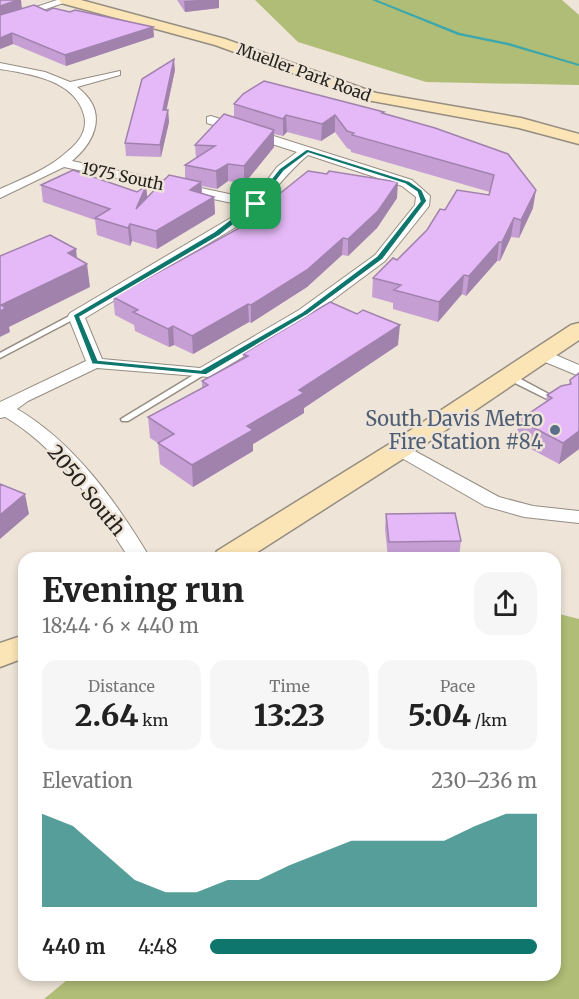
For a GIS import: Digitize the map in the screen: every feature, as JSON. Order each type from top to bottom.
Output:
[{"type":"main road","name":"Mueller Park Road","points":[[67,0],[220,42],[373,97],[520,123],[579,140]]},
{"type":"main road","points":[[237,552],[400,449],[579,330]]},
{"type":"main road","points":[[0,656],[18,648]]},
{"type":"street","points":[[0,22],[67,0]]},
{"type":"street","points":[[0,66],[39,74],[68,86],[88,105],[91,123],[84,142],[61,163],[0,194]]},
{"type":"street","points":[[68,86],[116,74]]},
{"type":"street","points":[[2,410],[22,397],[95,363],[203,373],[305,313],[346,284],[380,258],[422,206],[423,196],[407,183],[211,120]]},
{"type":"street","points":[[95,363],[76,316],[217,234],[256,204],[282,170],[307,150]]},
{"type":"street","name":"1975 South","points":[[61,163],[256,204]]},
{"type":"street","points":[[544,355],[579,371]]},
{"type":"street","name":"2050 South","points":[[2,410],[41,434],[74,466],[136,552]]},
{"type":"street","points":[[400,449],[482,496],[504,506],[530,512],[579,517]]},
{"type":"lane","points":[[0,356],[76,316]]},
{"type":"lane","points":[[125,419],[203,373]]},
{"type":"lane","points":[[510,377],[562,403]]},
{"type":"green space","points":[[255,0],[562,0],[579,15],[579,85],[426,82],[298,42]]},
{"type":"green space","points":[[561,614],[579,619],[579,999],[44,999],[66,981],[561,981]]},
{"type":"building","points":[[0,0],[18,0],[0,6]]},
{"type":"building","points":[[34,5],[47,11],[53,8],[70,12],[75,10],[153,27],[65,55],[12,33],[0,38],[0,15]]},
{"type":"building","points":[[174,59],[163,110],[168,110],[160,145],[125,143],[142,79]]},
{"type":"building","points":[[264,81],[384,112],[382,113],[435,128],[508,154],[536,190],[521,220],[514,218],[502,242],[499,242],[469,276],[464,275],[439,302],[394,290],[401,285],[373,278],[393,258],[397,260],[427,230],[440,209],[445,210],[457,190],[489,195],[494,175],[352,135],[354,133],[347,131],[335,115],[322,124],[286,115],[283,119],[234,104],[243,94]]},
{"type":"building","points":[[224,114],[274,130],[244,166],[228,164],[216,171],[185,165],[215,146],[195,145]]},
{"type":"building","points":[[73,170],[137,192],[146,186],[136,209],[169,175],[201,182],[190,190],[214,197],[156,231],[130,224],[128,228],[95,218],[110,209],[41,185]]},
{"type":"building","points":[[308,171],[327,174],[329,171],[398,182],[378,211],[348,239],[343,238],[307,270],[251,305],[248,304],[192,336],[173,326],[168,329],[133,312],[138,310],[113,297],[256,219],[273,199]]},
{"type":"building","points":[[50,235],[76,249],[68,253],[87,264],[1,305],[6,308],[0,311],[0,256]]},
{"type":"building","points":[[330,302],[357,314],[363,310],[400,325],[299,390],[304,393],[247,426],[253,430],[192,465],[158,443],[174,434],[148,417],[208,385],[202,381],[248,356],[243,354]]},
{"type":"building","points":[[579,373],[579,431],[563,443],[519,420],[552,398],[547,395],[561,386],[571,384],[570,380]]},
{"type":"building","points":[[0,484],[25,494],[0,515]]},
{"type":"building","points":[[455,513],[461,541],[389,542],[386,514]]},
{"type":"waterway","points":[[374,0],[459,34],[508,44],[579,65]]},
{"type":"place","name":"South Davis Metro Fire Station #84","points":[[555,430]]},
{"type":"route","points":[[307,150],[334,161],[414,186],[420,191],[424,201],[380,258],[305,313],[203,373],[95,363],[76,316],[217,234],[256,204],[282,170],[307,150]]}]
